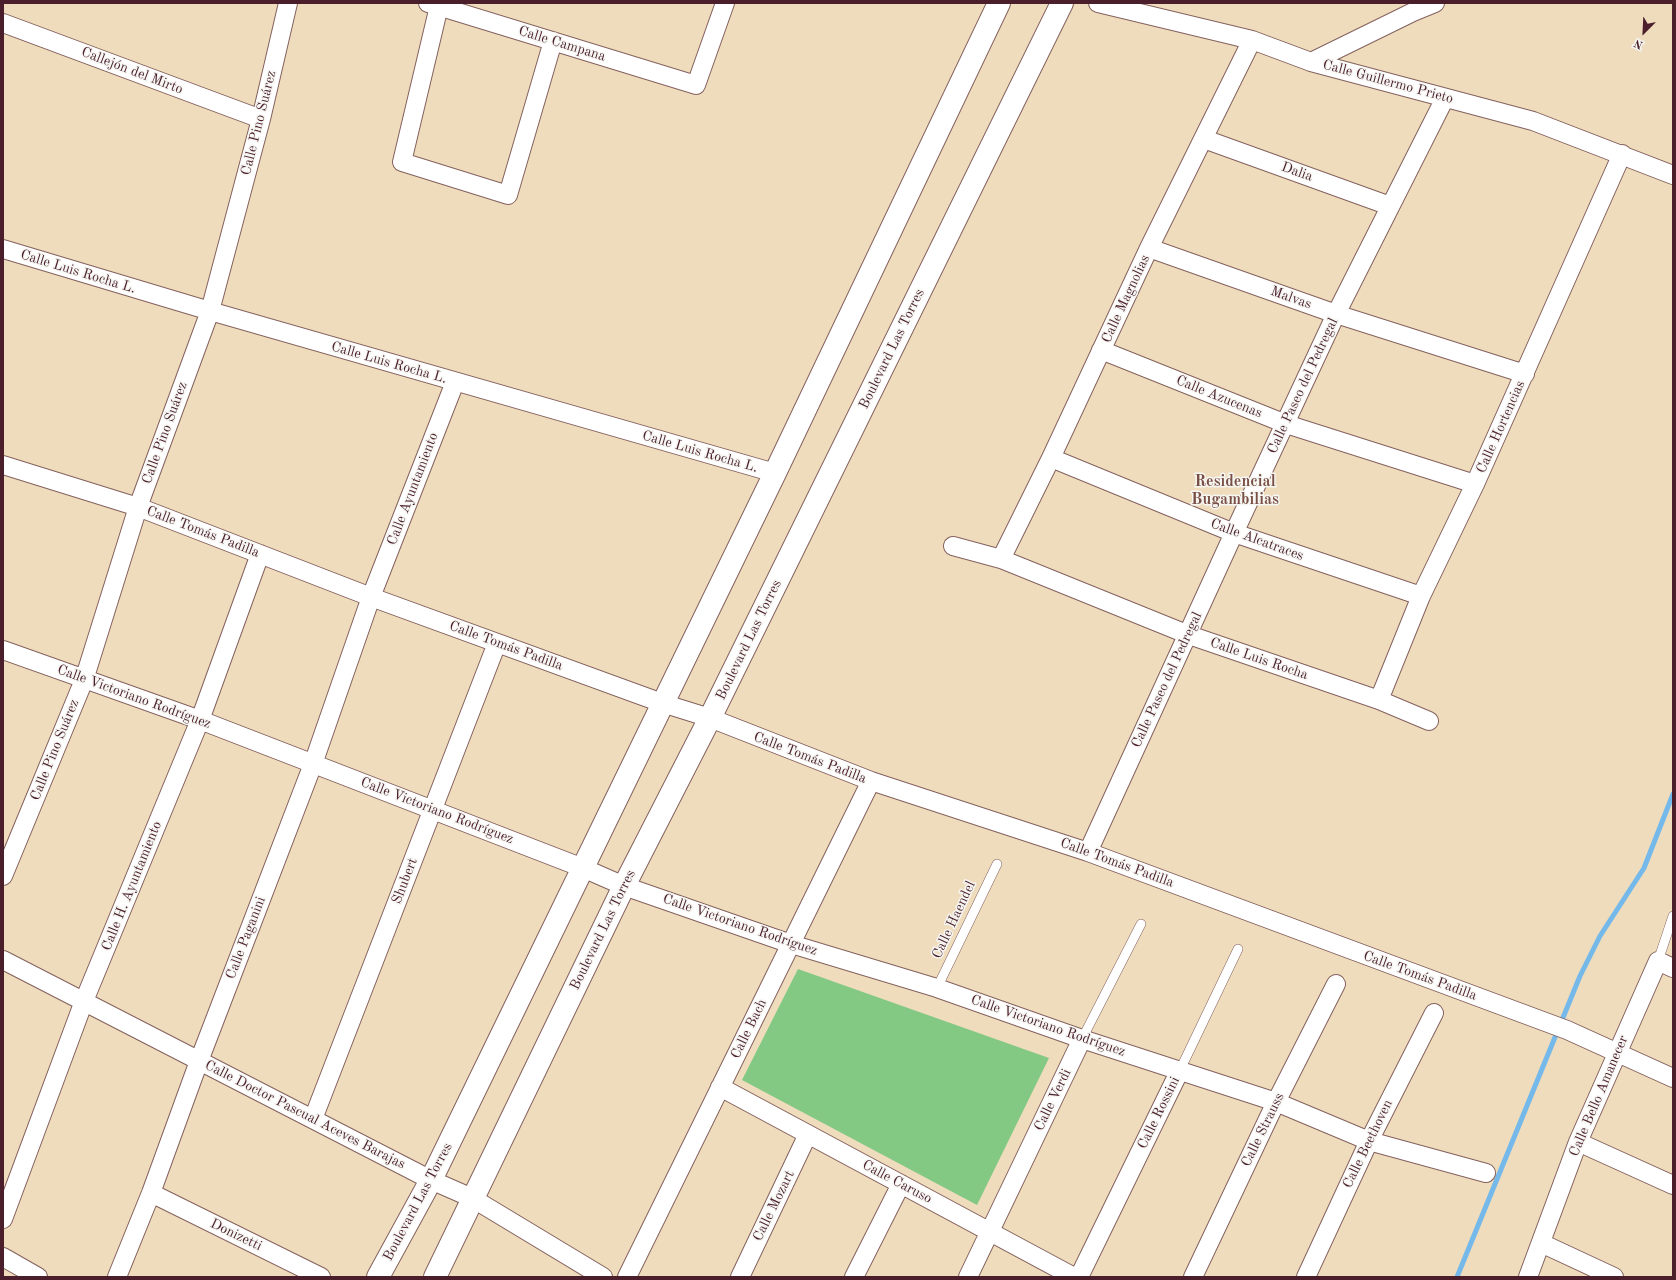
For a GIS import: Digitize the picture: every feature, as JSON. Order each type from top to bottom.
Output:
[{"type":"street","name":"Calle Pino Suárez","points":[[3,876],[84,680],[138,507],[210,311],[261,120],[288,3]]},
{"type":"street","name":"Calle Campana","points":[[433,5],[696,85],[725,3]]},
{"type":"street","name":"Boulevard Las Torres","points":[[378,1277],[431,1180],[775,473],[999,3]]},
{"type":"street","name":"Boulevard Las Torres","points":[[435,1277],[624,886],[710,718],[1062,3]]},
{"type":"street","name":"Calle Guillermo Prieto","points":[[1098,3],[1252,40],[1312,62],[1533,121],[1622,154],[1673,175]]},
{"type":"street","points":[[1312,62],[1413,8],[1435,3]]},
{"type":"street","points":[[433,5],[402,162],[508,195],[553,41]]},
{"type":"street","name":"Callejón del Mirto","points":[[3,23],[261,120]]},
{"type":"street","name":"Calle Magnolias","points":[[1001,559],[1051,458],[1150,248],[1252,40]]},
{"type":"street","name":"Calle Paseo del Pedregal","points":[[1088,852],[1336,314],[1445,98]]},
{"type":"street","name":"Dalia","points":[[1204,138],[1390,206]]},
{"type":"street","name":"Calle Hortencias","points":[[1379,700],[1421,596],[1475,484],[1622,154]]},
{"type":"street","name":"Malvas","points":[[1150,248],[1336,314],[1525,374]]},
{"type":"street","name":"Calle Luis Rocha L.","points":[[3,249],[210,311],[775,473]]},
{"type":"street","name":"Calle Azucenas","points":[[1102,350],[1286,424],[1475,484]]},
{"type":"street","name":"Calle Ayuntamiento","points":[[371,597],[455,382]]},
{"type":"street","name":"Calle Alcatraces","points":[[1051,458],[1234,533],[1421,596]]},
{"type":"street","name":"Calle Tomás Padilla","points":[[3,465],[138,507],[371,597],[662,703],[710,718],[871,781],[1088,852],[1560,1027],[1673,1078]]},
{"type":"street","name":"Calle Luis Rocha","points":[[953,546],[1001,559],[1188,634],[1379,700],[1429,721]]},
{"type":"street","name":"Calle H. Ayuntamiento","points":[[3,1219],[84,1001],[200,720],[260,554]]},
{"type":"street","name":"Calle Paganini","points":[[117,1277],[151,1193],[199,1061],[313,764],[371,597]]},
{"type":"street","name":"Shubert","points":[[313,1119],[496,643]]},
{"type":"street","name":"Calle Victoriano Rodríguez","points":[[3,650],[200,720],[583,868],[624,886],[791,944],[938,988],[1082,1039],[1276,1102],[1369,1141],[1486,1173]]},
{"type":"street","name":"Calle Bach","points":[[627,1277],[871,781]]},
{"type":"street","name":"Calle Doctor Pascual Aceves Barajas","points":[[3,960],[431,1180],[472,1198],[603,1277]]},
{"type":"street","name":"Calle Bello Amanecer","points":[[1528,1277],[1578,1142],[1617,1053],[1665,964]]},
{"type":"street","name":"Calle Strauss","points":[[1193,1277],[1276,1102],[1336,984]]},
{"type":"street","name":"Calle Beethoven","points":[[1306,1277],[1369,1141],[1434,1013]]},
{"type":"street","name":"Calle Verdi","points":[[968,1277],[1082,1039]]},
{"type":"street","name":"Calle Rossini","points":[[1079,1277],[1180,1070]]},
{"type":"street","name":"Calle Caruso","points":[[720,1087],[1074,1277]]},
{"type":"street","name":"Calle Mozart","points":[[740,1277],[808,1134]]},
{"type":"street","points":[[1578,1142],[1673,1185]]},
{"type":"street","points":[[854,1277],[901,1184]]},
{"type":"street","name":"Donizetti","points":[[151,1193],[321,1277]]},
{"type":"street","points":[[1541,1243],[1614,1277]]},
{"type":"street","points":[[3,1257],[38,1277]]},
{"type":"lane","name":"Calle Haendel","points":[[938,988],[997,864]]},
{"type":"lane","name":"Calle Bello Amanecer","points":[[1665,964],[1673,916]]},
{"type":"lane","name":"Calle Verdi","points":[[1082,1039],[1141,924]]},
{"type":"lane","name":"Calle Rossini","points":[[1180,1070],[1238,949]]},
{"type":"green space","points":[[798,969],[1049,1058],[977,1205],[742,1080]]},
{"type":"waterway","points":[[1457,1277],[1580,976],[1600,936],[1644,868],[1673,794]]},
{"type":"district","name":"Residencial Bugambilias","points":[[1235,491]]}]
